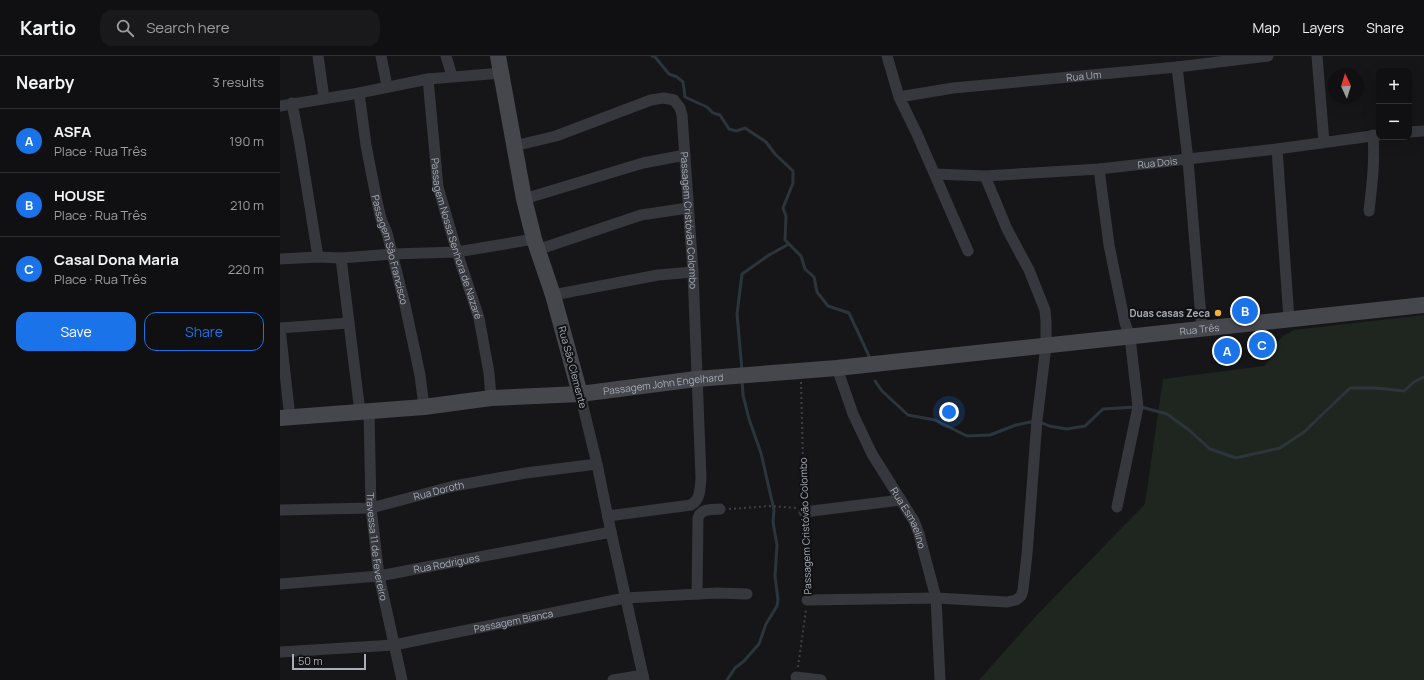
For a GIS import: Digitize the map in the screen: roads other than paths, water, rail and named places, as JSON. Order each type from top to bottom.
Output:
[{"type":"main road","name":"Rua São Clemente","points":[[498,56],[524,199],[536,244],[553,295],[580,394]]},
{"type":"main road","name":"Rua Três","points":[[1046,346],[1202,330],[1289,319],[1424,306]]},
{"type":"main road","name":"Passagem John Engelhard","points":[[285,418],[424,407],[491,398],[580,394],[696,378],[837,368],[1046,346]]},
{"type":"street","points":[[318,56],[324,98]]},
{"type":"street","points":[[381,56],[387,86]]},
{"type":"street","points":[[446,56],[452,76]]},
{"type":"street","points":[[887,56],[899,97],[935,174],[968,251]]},
{"type":"street","name":"Rua Um","points":[[899,97],[953,88],[1177,67],[1268,56]]},
{"type":"street","points":[[1317,56],[1324,142]]},
{"type":"street","points":[[1177,67],[1188,160],[1202,330]]},
{"type":"street","points":[[280,106],[428,79],[502,73]]},
{"type":"street","name":"Passagem Nossa Senhora de Nazaré","points":[[428,79],[436,175],[440,199],[456,252],[479,318],[490,373],[491,398]]},
{"type":"street","name":"Passagem São Francisco","points":[[359,92],[366,145],[377,202],[393,254],[420,375],[424,407]]},
{"type":"street","name":"Passagem Cristóvão Colombo","points":[[514,146],[556,136],[651,100],[664,98],[674,100],[680,108],[682,115],[693,272],[701,478],[700,494],[696,502],[691,505],[608,516]]},
{"type":"street","points":[[292,103],[318,257]]},
{"type":"street","points":[[1412,132],[1424,131]]},
{"type":"street","points":[[1369,211],[1374,174],[1376,135]]},
{"type":"street","name":"Rua Dois","points":[[935,174],[985,176],[1099,169],[1188,160],[1376,135]]},
{"type":"street","points":[[1277,149],[1289,319]]},
{"type":"street","points":[[524,199],[643,163],[685,155]]},
{"type":"street","points":[[1099,169],[1109,245],[1125,323],[1130,337],[1138,407],[1117,507]]},
{"type":"street","points":[[807,600],[936,598],[1007,602],[1016,600],[1021,596],[1027,554],[1037,420],[1046,346],[1045,310],[1029,270],[1007,228],[985,176]]},
{"type":"street","points":[[280,259],[318,257],[340,258],[393,254],[456,252],[536,244],[641,215],[688,208]]},
{"type":"street","name":"Travessa 11 de Fevereiro","points":[[340,258],[364,411],[371,508],[379,576],[402,680]]},
{"type":"street","points":[[553,295],[658,275],[693,272]]},
{"type":"street","points":[[285,418],[280,328],[349,323]]},
{"type":"street","name":"Rua Esmaelino","points":[[837,368],[853,414],[872,454],[914,521],[919,534],[936,598],[940,680]]},
{"type":"street","name":"Rua São Clemente","points":[[580,394],[644,678]]},
{"type":"street","name":"Rua Doroth","points":[[280,510],[371,508],[454,486],[526,473],[597,464]]},
{"type":"street","points":[[804,510],[901,500]]},
{"type":"street","points":[[698,594],[698,518],[704,511],[720,509]]},
{"type":"street","name":"Rua Rodrigues","points":[[280,584],[379,576],[611,532]]},
{"type":"street","name":"Passagem Bianca","points":[[280,652],[394,645],[625,598],[698,594],[747,594]]},
{"type":"street","points":[[796,676],[821,680]]},
{"type":"street","points":[[613,680],[644,678]]},
{"type":"waterway","points":[[652,56],[655,57],[669,74],[677,77],[683,82],[685,97],[707,107],[713,113],[720,115],[729,129],[736,131],[745,128],[766,142],[775,154],[793,171],[793,183],[783,208],[786,216],[785,240],[801,256],[805,269],[814,277],[817,292],[828,306],[849,313],[869,356]]},
{"type":"waterway","points":[[742,370],[737,314],[742,274],[769,255],[789,244]]},
{"type":"waterway","points":[[1141,407],[1167,414],[1189,430],[1210,449],[1236,458],[1280,448],[1304,432],[1350,388],[1376,388],[1404,391],[1414,382],[1424,377]]},
{"type":"waterway","points":[[727,680],[735,668],[744,661],[759,644],[766,624],[777,606],[778,600],[775,576],[777,545],[773,522],[774,510],[761,453],[749,419],[743,395],[742,380]]},
{"type":"waterway","points":[[875,381],[882,391],[908,415],[935,420],[967,436],[990,435],[1016,425],[1035,421]]},
{"type":"waterway","points":[[1040,422],[1049,426],[1067,429],[1085,426],[1103,409],[1136,407]]},
{"type":"place","name":"HOUSE","points":[[1245,311]]},
{"type":"place","name":"Duas casas Zeca","points":[[1218,313]]},
{"type":"place","name":"Casal Dona Maria","points":[[1262,345]]},
{"type":"place","name":"ASFA","points":[[1227,351]]}]
